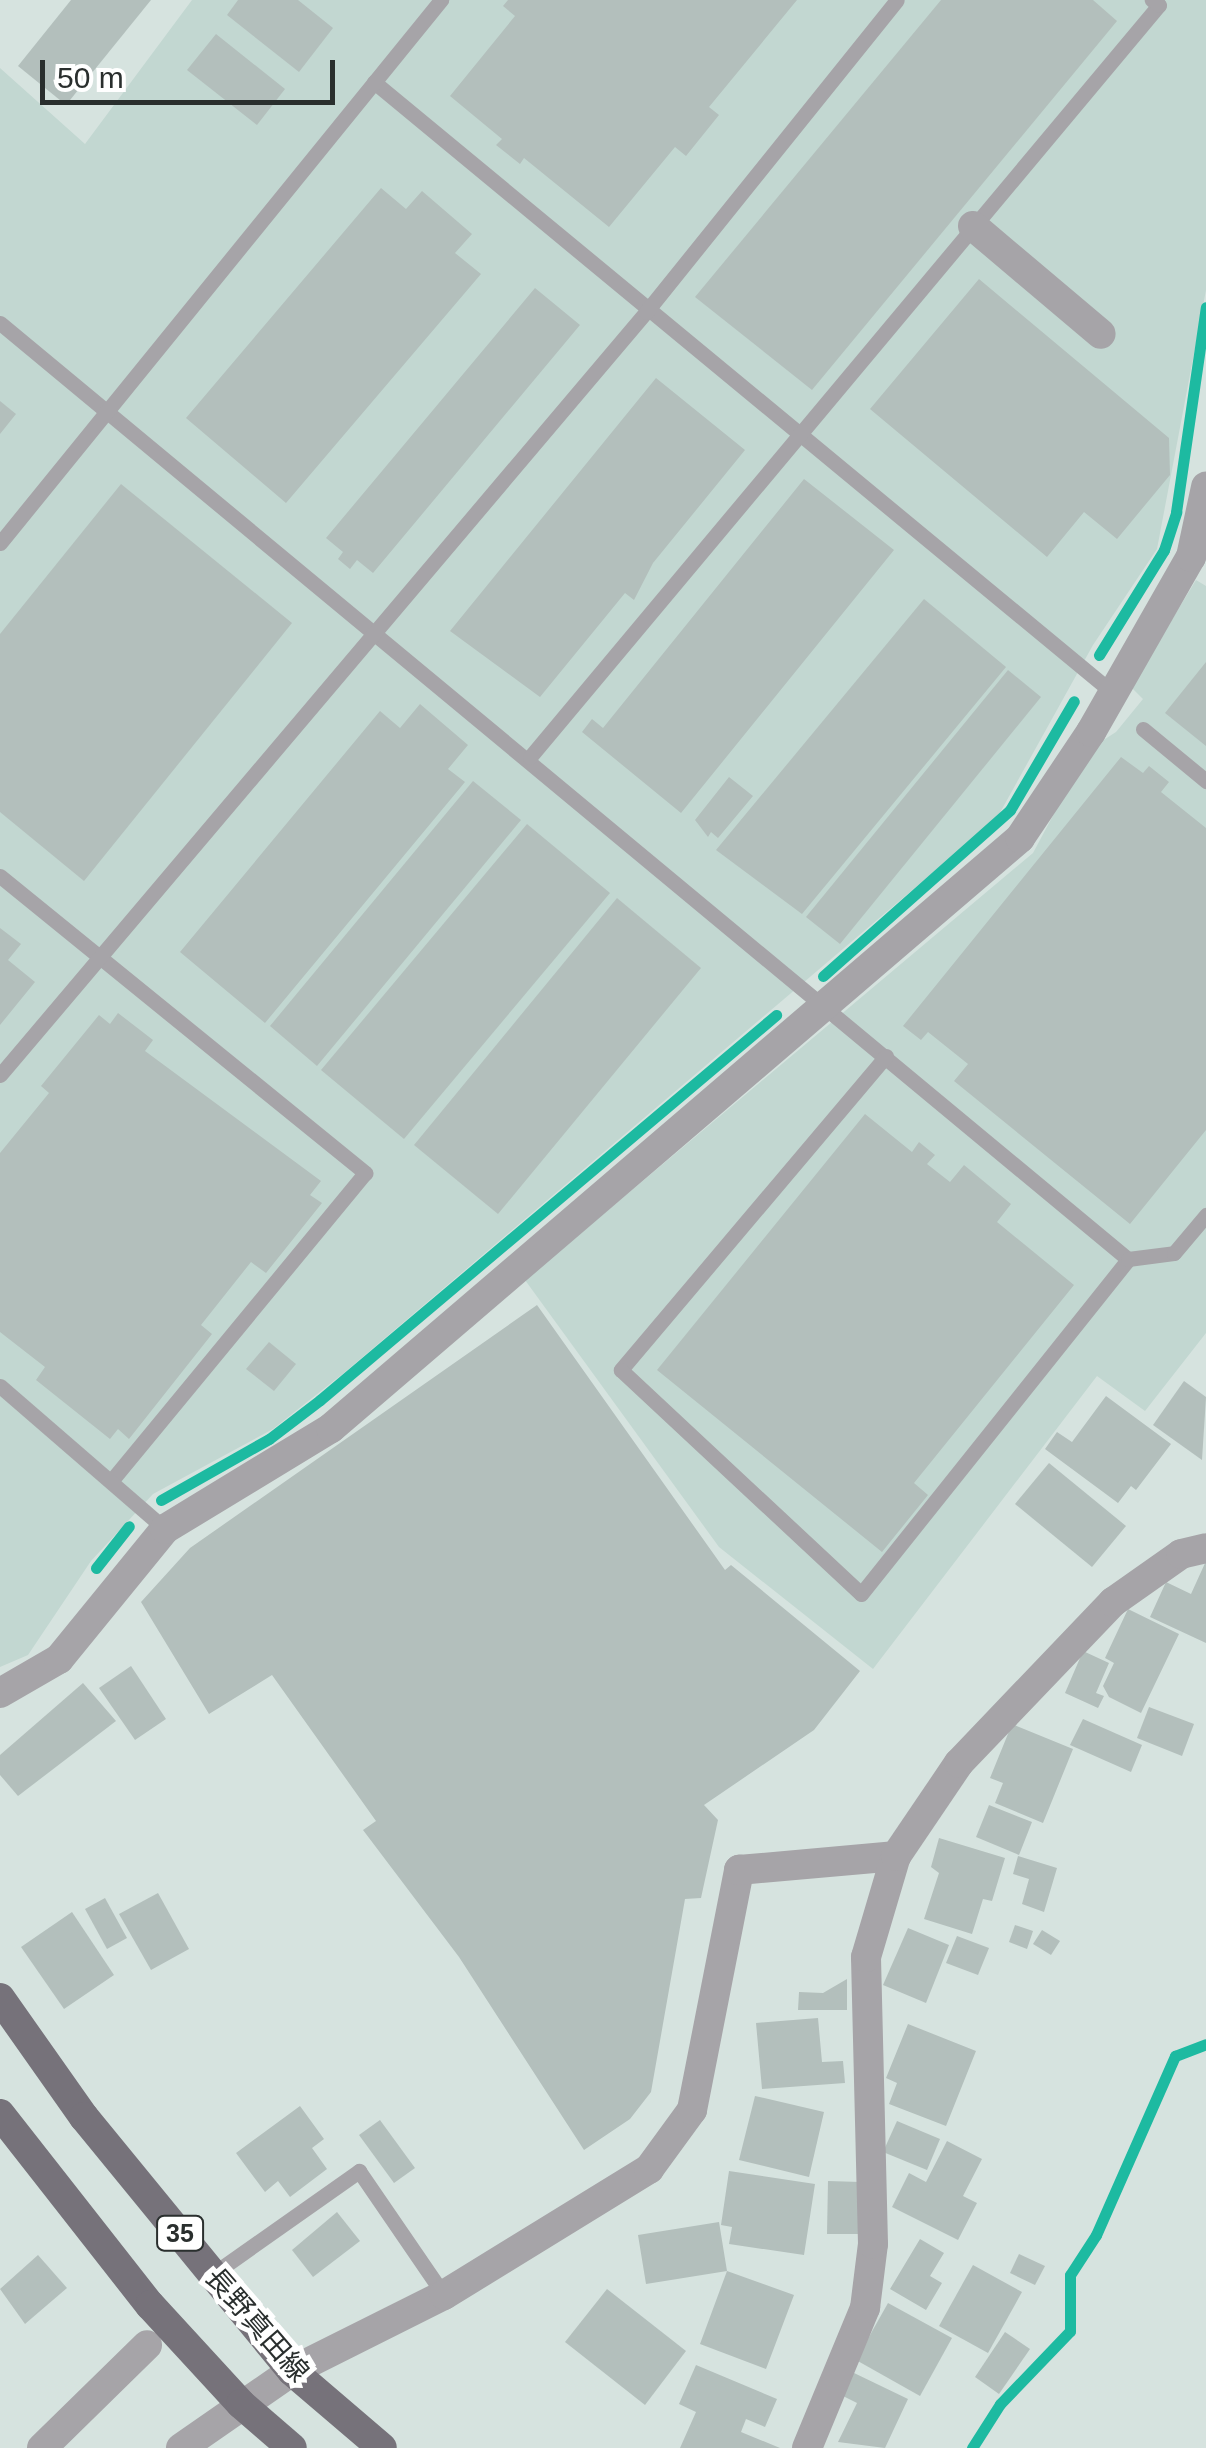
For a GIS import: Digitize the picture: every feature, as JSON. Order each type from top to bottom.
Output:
[{"type":"main road","name":"長野真田線","points":[[0,1998],[84,2117],[292,2371],[382,2448]]},
{"type":"main road","name":"35","points":[[0,2114],[150,2305],[241,2404],[292,2448]]},
{"type":"street","points":[[974,226],[1101,334]]},
{"type":"street","points":[[0,1693],[59,1659],[166,1528],[331,1428],[828,1008],[1020,838],[1191,557],[1206,487]]},
{"type":"street","points":[[808,2448],[865,2308],[873,2244],[866,1957],[896,1856],[959,1762],[1112,1602],[1181,1554],[1206,1548]]},
{"type":"street","points":[[181,2448],[292,2371],[444,2295],[650,2169],[692,2110],[739,1870],[896,1856]]},
{"type":"street","points":[[42,2448],[147,2345]]},
{"type":"lane","points":[[0,544],[442,0]]},
{"type":"lane","points":[[0,1075],[373,629],[646,312],[898,0]]},
{"type":"lane","points":[[530,756],[1159,5],[1152,0]]},
{"type":"lane","points":[[374,82],[646,312],[1112,692]]},
{"type":"lane","points":[[0,323],[530,756],[1128,1258]]},
{"type":"lane","points":[[1143,729],[1206,781]]},
{"type":"lane","points":[[0,876],[364,1172],[110,1481]]},
{"type":"lane","points":[[886,1056],[621,1370],[861,1594],[1128,1258],[1174,1253],[1206,1215]]},
{"type":"lane","points":[[0,1386],[166,1528]]},
{"type":"lane","points":[[213,2274],[359,2171],[444,2295]]},
{"type":"shaded area","points":[[192,0],[1206,0],[1206,290],[1157,549],[1093,645],[997,818],[345,1372],[273,1429],[153,1494],[91,1561],[28,1655],[0,1667],[0,68],[85,144]]},
{"type":"shaded area","points":[[1196,580],[1206,586],[1206,1333],[1145,1411],[1097,1376],[873,1669],[719,1547],[525,1280],[1033,853],[1088,750],[1116,732],[1143,699],[1131,687]]},
{"type":"building","points":[[71,0],[151,0],[66,105],[18,66]]},
{"type":"building","points":[[238,0],[298,0],[333,28],[299,72],[227,15]]},
{"type":"building","points":[[508,0],[797,0],[709,107],[719,115],[686,156],[675,147],[609,227],[524,158],[520,164],[496,145],[502,139],[450,96],[515,16],[503,6]]},
{"type":"building","points":[[941,0],[1093,0],[1117,21],[812,390],[695,297]]},
{"type":"building","points":[[216,34],[285,89],[257,125],[187,70]]},
{"type":"building","points":[[381,188],[406,209],[422,191],[472,234],[455,253],[481,274],[286,503],[186,418]]},
{"type":"building","points":[[979,279],[1169,438],[1170,475],[1117,539],[1084,512],[1047,557],[870,409]]},
{"type":"building","points":[[535,288],[580,325],[373,573],[357,560],[350,569],[338,559],[343,552],[326,538]]},
{"type":"building","points":[[656,378],[745,450],[653,563],[634,600],[625,593],[540,697],[450,631]]},
{"type":"building","points":[[0,401],[16,414],[0,434]]},
{"type":"building","points":[[804,479],[894,550],[681,813],[582,732],[592,719],[603,728]]},
{"type":"building","points":[[121,484],[292,623],[84,881],[0,812],[0,634]]},
{"type":"building","points":[[924,599],[1006,667],[802,914],[716,850]]},
{"type":"building","points":[[1206,662],[1206,746],[1165,713]]},
{"type":"building","points":[[1008,670],[1041,697],[840,944],[806,917]]},
{"type":"building","points":[[420,704],[468,745],[448,769],[465,782],[265,1023],[180,952],[380,711],[400,728]]},
{"type":"building","points":[[1121,757],[1143,773],[1149,766],[1169,782],[1161,792],[1206,828],[1206,1130],[1130,1224],[954,1081],[968,1064],[928,1032],[921,1040],[903,1026]]},
{"type":"building","points":[[729,777],[753,796],[718,838],[711,832],[708,837],[695,820]]},
{"type":"building","points":[[473,781],[521,820],[317,1066],[270,1026]]},
{"type":"building","points":[[527,824],[610,893],[404,1139],[321,1070]]},
{"type":"building","points":[[617,898],[701,968],[498,1214],[414,1145]]},
{"type":"building","points":[[0,928],[21,944],[8,960],[35,982],[0,1025]]},
{"type":"building","points":[[118,1013],[153,1040],[145,1051],[321,1181],[310,1195],[322,1203],[266,1273],[251,1262],[201,1325],[212,1334],[129,1439],[118,1429],[110,1439],[36,1380],[45,1367],[0,1332],[0,1153],[49,1093],[41,1086],[99,1015],[110,1024]]},
{"type":"building","points":[[865,1114],[912,1152],[919,1142],[935,1155],[927,1164],[950,1182],[964,1165],[1011,1204],[997,1222],[1074,1285],[914,1483],[928,1495],[882,1552],[657,1370]]},
{"type":"building","points":[[537,1305],[725,1570],[731,1565],[860,1671],[814,1730],[704,1805],[718,1820],[701,1898],[685,1899],[651,2092],[630,2119],[584,2150],[459,1957],[363,1830],[376,1821],[272,1675],[209,1714],[141,1602],[190,1548]]},
{"type":"building","points":[[269,1342],[296,1364],[274,1391],[246,1369]]},
{"type":"building","points":[[1184,1381],[1206,1397],[1202,1460],[1153,1425]]},
{"type":"building","points":[[1106,1396],[1171,1444],[1136,1490],[1131,1486],[1118,1503],[1045,1449],[1057,1432],[1072,1442]]},
{"type":"building","points":[[1049,1463],[1126,1526],[1092,1567],[1015,1504]]},
{"type":"building","points":[[1206,1561],[1206,1643],[1150,1617],[1166,1582],[1191,1594]]},
{"type":"building","points":[[1128,1609],[1179,1634],[1141,1713],[1109,1697],[1103,1686],[1114,1663],[1105,1658]]},
{"type":"building","points":[[1083,1651],[1109,1663],[1096,1693],[1104,1696],[1098,1708],[1065,1693]]},
{"type":"building","points":[[131,1666],[166,1719],[135,1740],[99,1688]]},
{"type":"building","points":[[83,1683],[116,1721],[18,1796],[0,1775],[0,1755]]},
{"type":"building","points":[[1149,1707],[1194,1724],[1182,1756],[1137,1738]]},
{"type":"building","points":[[1083,1719],[1142,1745],[1131,1772],[1070,1745]]},
{"type":"building","points":[[1012,1724],[1073,1749],[1043,1823],[995,1803],[1003,1783],[990,1778]]},
{"type":"building","points":[[989,1805],[1032,1822],[1019,1855],[976,1837]]},
{"type":"building","points":[[939,1838],[1005,1858],[992,1901],[983,1899],[972,1934],[924,1919],[939,1873],[931,1867]]},
{"type":"building","points":[[1018,1856],[1057,1868],[1044,1912],[1022,1904],[1029,1879],[1013,1874]]},
{"type":"building","points":[[158,1893],[189,1949],[151,1970],[119,1914]]},
{"type":"building","points":[[105,1898],[127,1938],[107,1949],[85,1909]]},
{"type":"building","points":[[72,1912],[114,1975],[64,2009],[21,1947]]},
{"type":"building","points":[[1015,1925],[1033,1931],[1027,1949],[1009,1942]]},
{"type":"building","points":[[908,1928],[949,1945],[926,2003],[883,1985]]},
{"type":"building","points":[[1042,1930],[1060,1941],[1051,1955],[1033,1944]]},
{"type":"building","points":[[957,1936],[989,1948],[978,1975],[946,1963]]},
{"type":"building","points":[[847,1979],[847,2010],[798,2010],[799,1992],[823,1993]]},
{"type":"building","points":[[818,2018],[822,2062],[843,2061],[845,2083],[762,2089],[756,2023]]},
{"type":"building","points":[[908,2024],[976,2051],[946,2126],[889,2104],[897,2083],[886,2078]]},
{"type":"building","points":[[755,2096],[824,2112],[809,2177],[739,2160]]},
{"type":"building","points":[[300,2106],[324,2139],[312,2148],[327,2169],[290,2197],[278,2181],[265,2192],[236,2153]]},
{"type":"building","points":[[380,2120],[415,2168],[394,2183],[359,2135]]},
{"type":"building","points":[[897,2121],[940,2139],[927,2170],[883,2152]]},
{"type":"building","points":[[947,2141],[982,2159],[963,2196],[977,2203],[958,2240],[892,2207],[909,2173],[926,2182]]},
{"type":"building","points":[[729,2171],[815,2184],[804,2255],[729,2244],[732,2227],[721,2225]]},
{"type":"building","points":[[828,2181],[860,2182],[859,2234],[827,2234]]},
{"type":"building","points":[[337,2212],[360,2241],[313,2277],[292,2250]]},
{"type":"building","points":[[719,2222],[727,2271],[646,2284],[638,2235]]},
{"type":"building","points":[[920,2239],[944,2253],[930,2276],[942,2283],[926,2310],[890,2289]]},
{"type":"building","points":[[1019,2254],[1045,2266],[1035,2285],[1010,2273]]},
{"type":"building","points":[[38,2255],[67,2288],[25,2324],[0,2289]]},
{"type":"building","points":[[973,2265],[1022,2292],[988,2353],[939,2326]]},
{"type":"building","points":[[727,2271],[794,2295],[766,2369],[700,2344]]},
{"type":"building","points":[[607,2289],[686,2351],[645,2405],[565,2342]]},
{"type":"building","points":[[888,2303],[952,2338],[920,2396],[856,2360]]},
{"type":"building","points":[[1005,2332],[1030,2349],[999,2394],[975,2377]]},
{"type":"building","points":[[696,2365],[777,2399],[765,2427],[746,2419],[741,2432],[780,2448],[680,2448],[696,2412],[679,2404]]},
{"type":"building","points":[[852,2372],[908,2399],[885,2448],[838,2442],[857,2403],[841,2395]]},
{"type":"waterway","points":[[1099,655],[1164,550],[1176,512],[1206,307]]},
{"type":"waterway","points":[[823,976],[1010,810],[1074,701]]},
{"type":"waterway","points":[[161,1500],[269,1439],[320,1400],[776,1015]]},
{"type":"waterway","points":[[96,1568],[129,1526]]},
{"type":"waterway","points":[[972,2448],[1000,2404],[1070,2331],[1070,2275],[1096,2235],[1175,2056],[1206,2044]]}]
